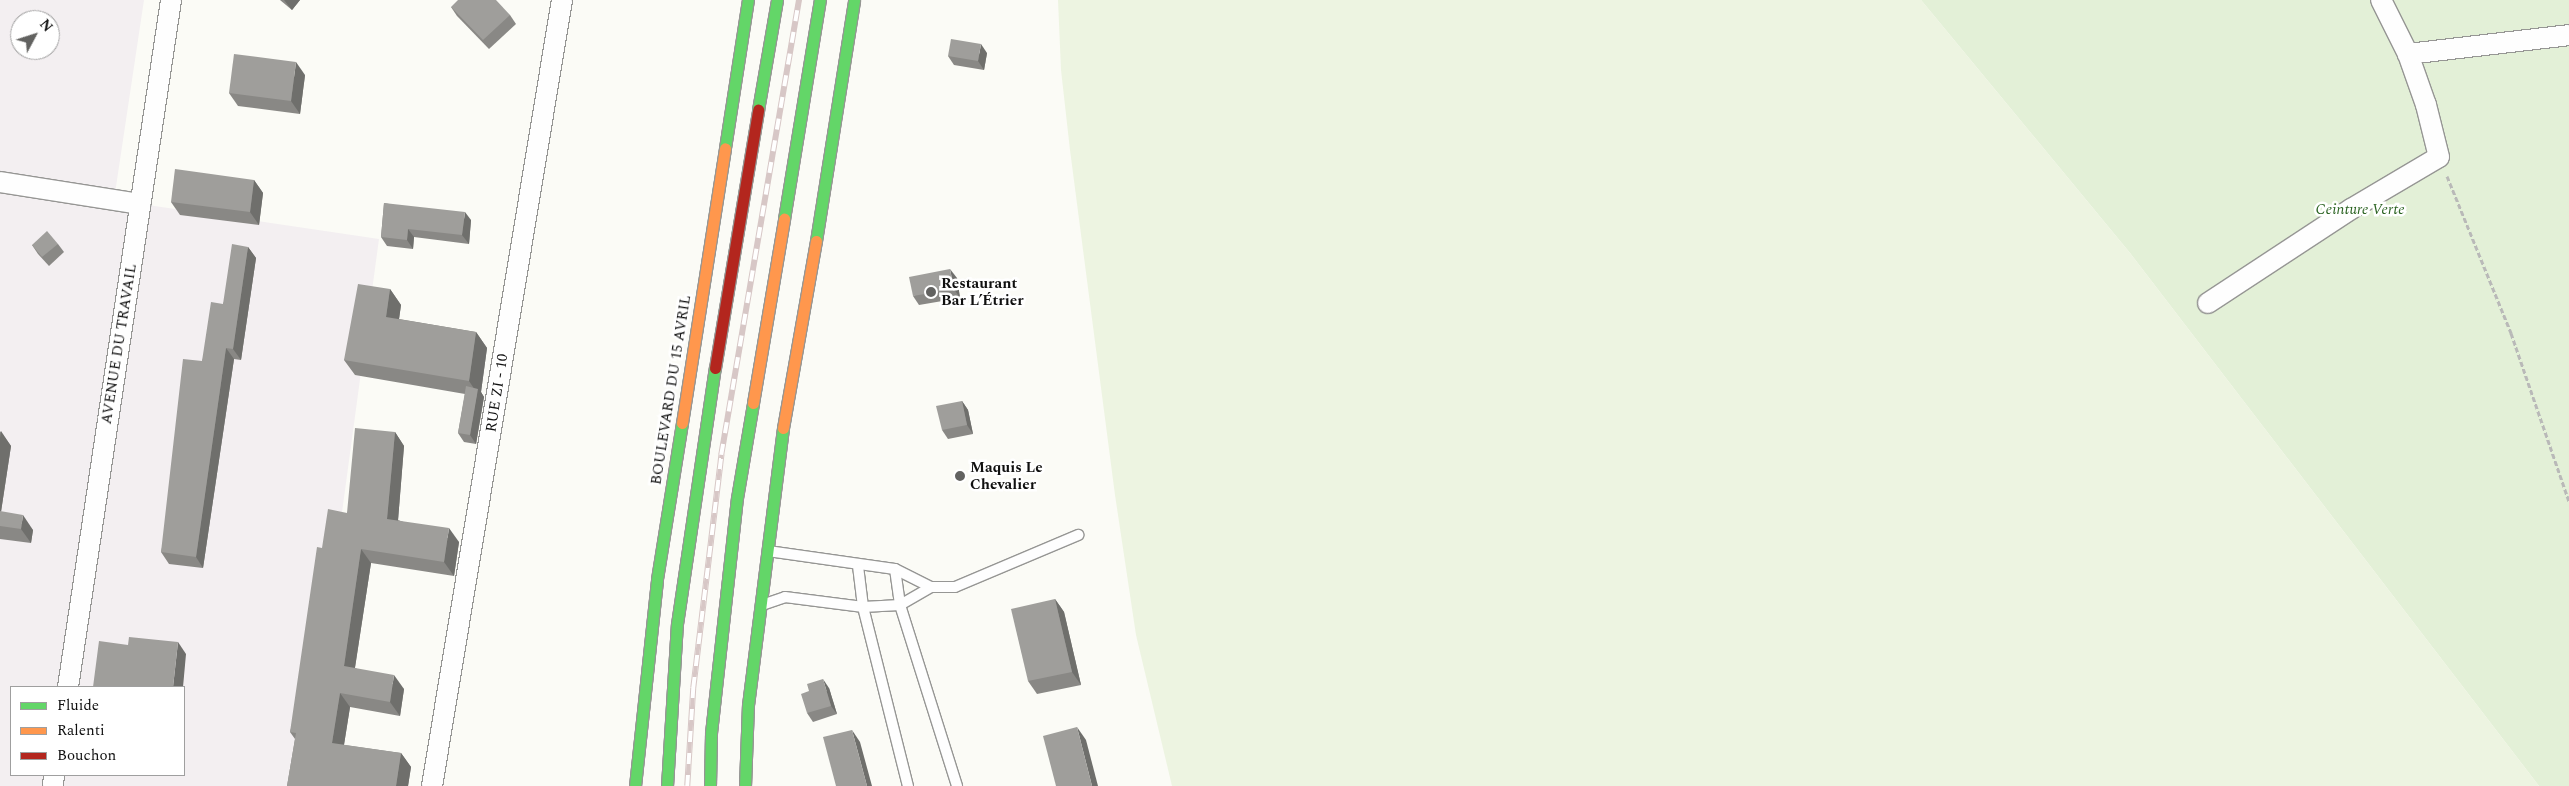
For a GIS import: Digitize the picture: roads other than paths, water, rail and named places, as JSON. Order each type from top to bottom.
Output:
[{"type":"main road","name":"BOULEVARD DU 15 AVRIL","points":[[635,786],[657,579],[748,0]]},
{"type":"main road","points":[[667,786],[677,624],[696,482],[777,0]]},
{"type":"main road","points":[[710,786],[712,723],[734,517],[820,0]]},
{"type":"main road","points":[[745,786],[748,705],[758,606],[778,455],[802,331],[854,0]]},
{"type":"street","name":"AVENUE DU TRAVAIL","points":[[68,686],[171,0]]},
{"type":"street","name":"RUE ZI - 10","points":[[432,786],[562,0]]},
{"type":"street","points":[[2208,303],[2351,209],[2439,156],[2426,105],[2408,54],[2381,0]]},
{"type":"street","points":[[2408,54],[2569,35]]},
{"type":"street","points":[[0,182],[140,204]]},
{"type":"lane","points":[[766,551],[858,566],[895,569],[932,587],[955,587],[1078,535]]},
{"type":"lane","points":[[858,566],[863,607],[908,786]]},
{"type":"lane","points":[[895,569],[900,605],[957,786]]},
{"type":"lane","points":[[758,606],[786,597],[863,607],[900,605],[932,587]]},
{"type":"railway","points":[[687,786],[693,688],[721,455],[799,0]]},
{"type":"place","name":"Restaurant Bar L’Étrier","points":[[931,292]]},
{"type":"place","name":"Maquis Le Chevalier","points":[[960,476]]},
{"type":"park label","name":"Ceinture Verte","points":[[2360,210]]}]
